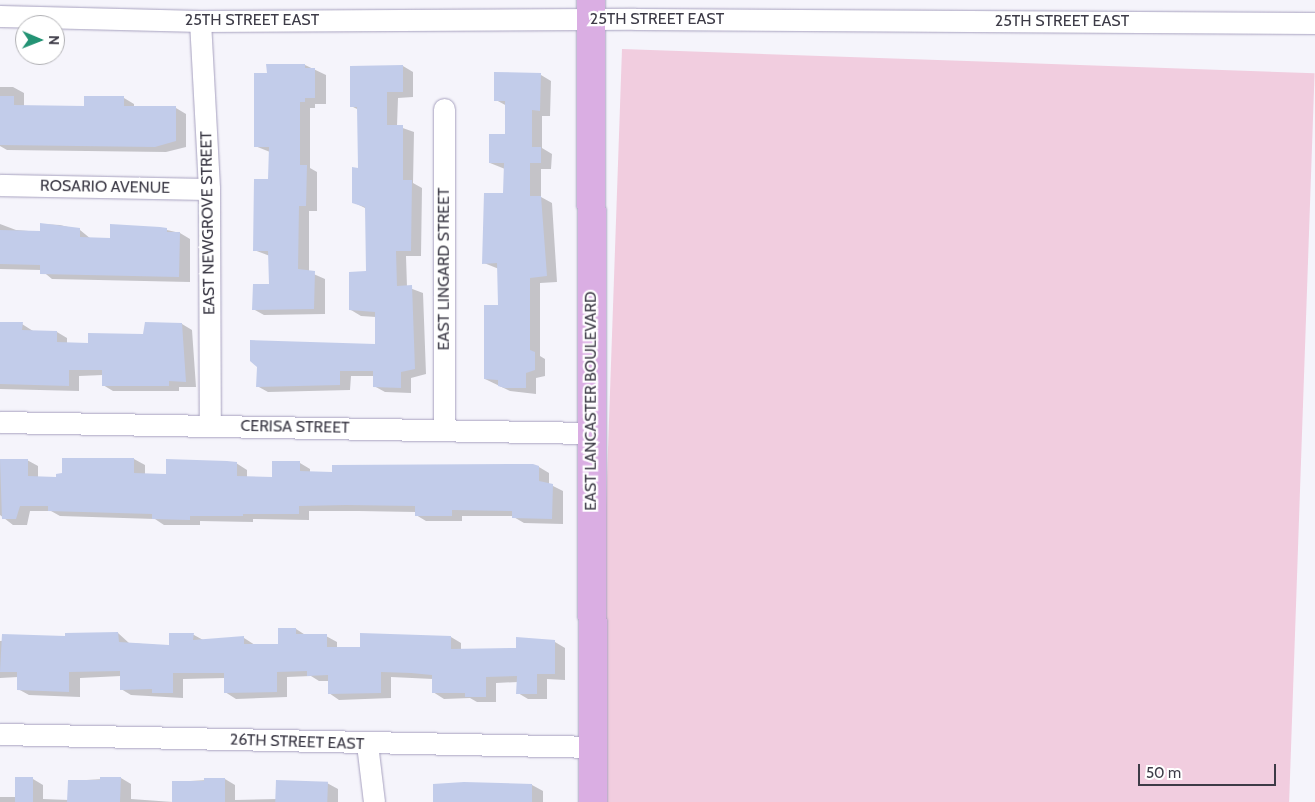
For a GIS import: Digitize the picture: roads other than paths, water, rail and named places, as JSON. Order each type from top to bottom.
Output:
[{"type":"main road","name":"EAST LANCASTER BOULEVARD","points":[[590,10],[590,433],[593,802]]},
{"type":"street","name":"25TH STREET EAST","points":[[0,16],[200,21],[590,10],[1315,23]]},
{"type":"street","name":"EAST NEWGROVE STREET","points":[[200,21],[210,189],[210,426]]},
{"type":"street","name":"EAST LINGARD STREET","points":[[444,109],[444,429]]},
{"type":"street","name":"ROSARIO AVENUE","points":[[0,185],[210,189]]},
{"type":"street","name":"CERISA STREET","points":[[0,422],[590,433]]},
{"type":"street","name":"26TH STREET EAST","points":[[0,734],[367,744],[594,747]]},
{"type":"street","points":[[367,744],[374,802]]}]
